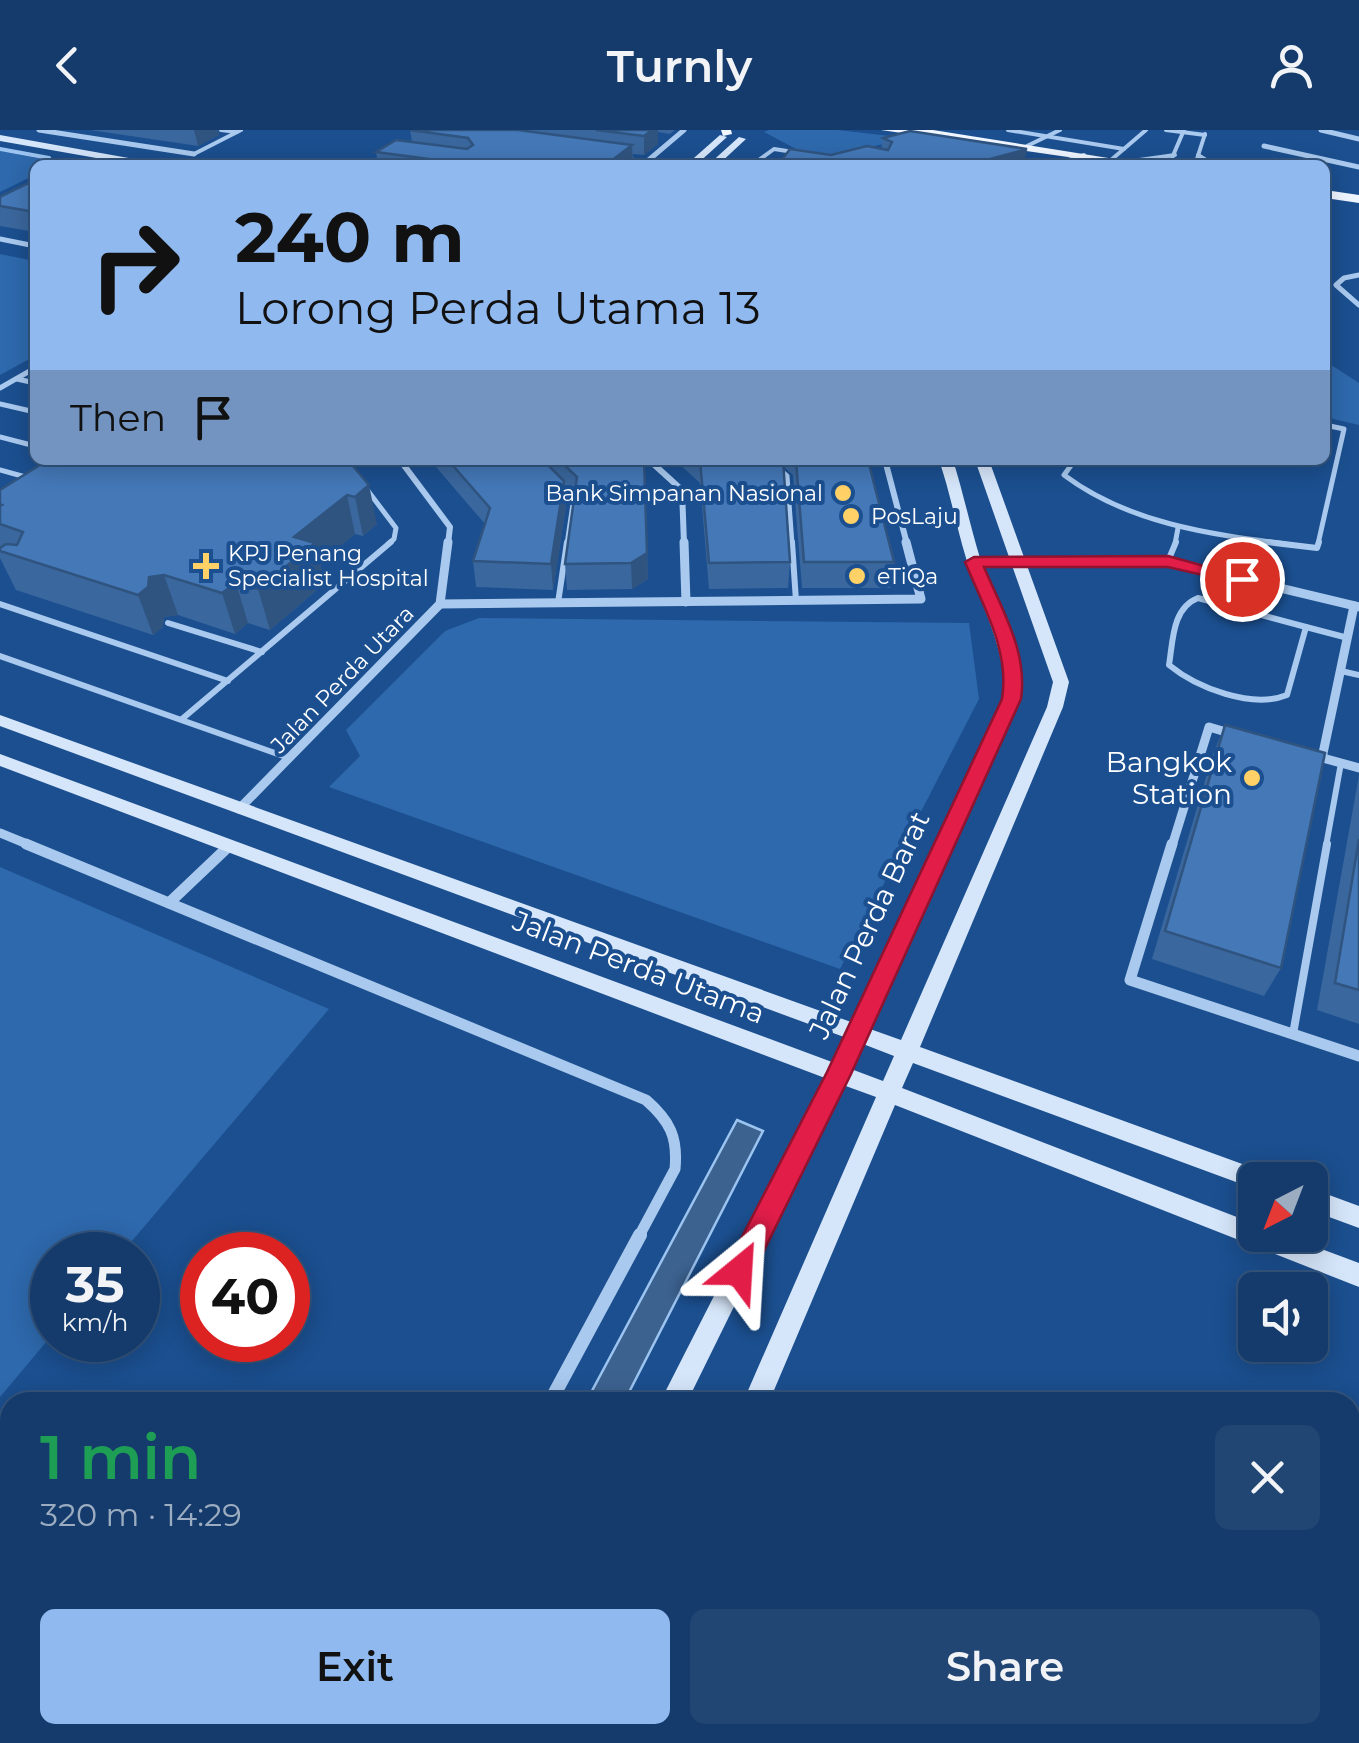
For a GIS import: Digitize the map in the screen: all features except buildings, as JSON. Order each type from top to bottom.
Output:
[{"type":"main road","points":[[886,130],[922,131],[1111,160],[1125,155],[1136,160]]},
{"type":"main road","points":[[1330,195],[1357,198]]},
{"type":"street","points":[[38,130],[194,154]]},
{"type":"street","points":[[650,160],[684,130]]},
{"type":"street","points":[[1321,130],[1359,139]]},
{"type":"street","points":[[696,160],[727,133]]},
{"type":"street","points":[[719,160],[747,135]]},
{"type":"street","points":[[0,138],[93,160]]},
{"type":"street","points":[[98,160],[118,143]]},
{"type":"street","points":[[1264,146],[1327,160]]},
{"type":"street","points":[[607,157],[623,160]]},
{"type":"street","points":[[1330,161],[1359,167]]},
{"type":"street","points":[[0,239],[30,245]]},
{"type":"street","points":[[1359,275],[1344,278],[1336,285],[1359,305]]},
{"type":"street","name":"Jalan Perda Utara","points":[[239,809],[440,604],[450,527],[404,465]]},
{"type":"street","points":[[654,465],[682,490],[686,602]]},
{"type":"street","points":[[440,604],[921,599],[886,465]]},
{"type":"street","name":"Jalan Perda Barat","points":[[678,1392],[838,1074],[1012,699],[1016,673],[974,562],[947,465]]},
{"type":"street","points":[[760,1392],[892,1094],[1055,707],[1061,682],[984,465]]},
{"type":"street","points":[[974,562],[1168,562],[1357,606],[1322,758]]},
{"type":"street","name":"Jalan Perda Utama","points":[[0,720],[1238,1172]]},
{"type":"street","points":[[1246,737],[1209,727],[1130,980],[1359,1056]]},
{"type":"street","points":[[1303,753],[1359,768]]},
{"type":"street","name":"Jalan Perda Utama","points":[[0,760],[892,1094],[1238,1228]]},
{"type":"street","points":[[1,836],[646,1100],[667,1118],[678,1142],[675,1169],[555,1392]]},
{"type":"street","points":[[169,903],[229,846]]},
{"type":"street","points":[[1328,1206],[1359,1217]]},
{"type":"street","name":"Jalan Perda Utama","points":[[1299,1252],[1359,1275]]},
{"type":"lane","points":[[221,130],[239,131]]},
{"type":"lane","points":[[1008,130],[1125,155],[1175,154]]},
{"type":"lane","points":[[1027,146],[1060,130]]},
{"type":"lane","points":[[1125,155],[1146,130]]},
{"type":"lane","points":[[1166,130],[1205,132],[1197,160]]},
{"type":"lane","points":[[194,154],[239,131]]},
{"type":"lane","points":[[1172,160],[1184,131]]},
{"type":"lane","points":[[654,137],[673,140]]},
{"type":"lane","points":[[756,160],[764,151],[781,148],[803,160]]},
{"type":"lane","points":[[1068,160],[1084,155]]},
{"type":"lane","points":[[1198,156],[1205,160]]},
{"type":"lane","points":[[0,388],[30,371]]},
{"type":"lane","points":[[17,378],[30,382]]},
{"type":"lane","points":[[0,404],[30,411]]},
{"type":"lane","points":[[1071,465],[1064,475],[1082,492],[1178,528],[1317,548],[1344,445],[1344,429],[1330,425]]},
{"type":"lane","points":[[0,436],[30,445]]},
{"type":"lane","points":[[774,465],[787,476],[796,600]]},
{"type":"lane","points":[[0,470],[32,478]]},
{"type":"lane","points":[[182,719],[394,539],[396,528],[355,474]]},
{"type":"lane","points":[[551,482],[573,504],[558,603]]},
{"type":"lane","points":[[1168,562],[1179,536],[1178,528]]},
{"type":"lane","points":[[1307,625],[1287,695],[1280,700],[1270,702],[1191,683],[1169,665],[1181,608],[1188,600],[1198,598],[1307,625],[1348,638]]},
{"type":"lane","points":[[0,604],[228,681]]},
{"type":"lane","points":[[168,623],[262,652]]},
{"type":"lane","points":[[0,656],[289,758]]},
{"type":"lane","points":[[1341,670],[1359,675]]},
{"type":"lane","points":[[1292,1034],[1341,764]]},
{"type":"shaded area","points":[[838,130],[908,138],[817,160],[764,132]]},
{"type":"shaded area","points":[[0,151],[47,160],[30,160],[30,177],[0,192]]},
{"type":"shaded area","points":[[0,254],[30,260],[30,359],[0,375]]},
{"type":"shaded area","points":[[1330,364],[1359,383],[1359,425],[1330,418]]},
{"type":"shaded area","points":[[479,618],[969,623],[979,699],[840,969],[329,787],[360,756],[346,730],[445,631]]},
{"type":"shaded area","points":[[0,867],[329,1009],[140,1232],[30,1232],[30,1361],[4,1392],[0,1392]]},
{"type":"shaded area","points":[[737,1120],[763,1131],[629,1392],[591,1392]]},
{"type":"waterway","points":[[0,149],[49,158]]},
{"type":"place","name":"Bank Simpanan Nasional","points":[[843,493]]},
{"type":"place","name":"PosLaju","points":[[851,516]]},
{"type":"place","name":"KPJ Penang Specialist Hospital","points":[[206,566]]},
{"type":"place","name":"eTiQa","points":[[857,576]]},
{"type":"place","name":"Bangkok Station","points":[[1252,778]]},
{"type":"route","points":[[739,1271],[838,1074],[1012,699],[1016,673],[974,562],[1168,562],[1242,579]]}]
